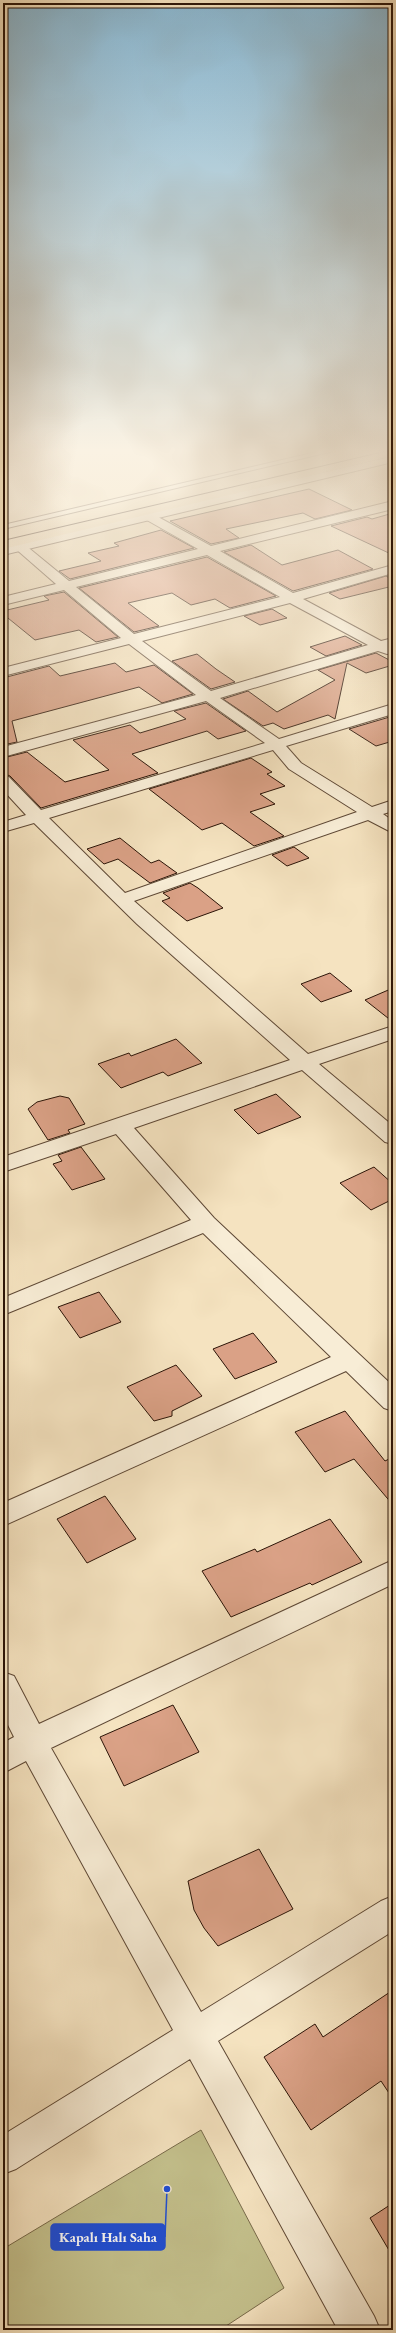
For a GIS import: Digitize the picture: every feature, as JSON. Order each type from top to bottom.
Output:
[{"type":"street","points":[[26,559],[64,586],[158,661],[275,743],[295,766],[393,828]]},
{"type":"street","points":[[3,600],[174,559]]},
{"type":"street","points":[[225,559],[292,598],[389,647]]},
{"type":"street","points":[[3,672],[292,598],[393,569]]},
{"type":"street","points":[[3,752],[206,695],[389,647]]},
{"type":"street","points":[[3,827],[179,776],[275,743],[393,709]]},
{"type":"street","points":[[3,780],[38,818],[210,981],[393,1137]]},
{"type":"street","points":[[123,899],[393,805]]},
{"type":"street","points":[[3,1165],[304,1061],[393,1032]]},
{"type":"street","points":[[120,1125],[206,1223],[393,1401]]},
{"type":"street","points":[[3,1307],[206,1223]]},
{"type":"street","points":[[3,1515],[349,1359]]},
{"type":"street","points":[[3,1759],[32,1742],[393,1571]]},
{"type":"street","points":[[3,1684],[32,1742],[360,2330]]},
{"type":"street","points":[[3,2156],[393,1912]]},
{"type":"shaded area","points":[[201,2130],[284,2288],[220,2330],[3,2330],[3,2249]]},
{"type":"building","points":[[98,559],[151,559],[70,579],[59,571],[101,561]]},
{"type":"building","points":[[199,559],[210,559],[276,596],[230,608],[215,599],[191,605],[172,593],[128,603],[159,626],[134,632],[79,588]]},
{"type":"building","points":[[236,559],[273,559],[282,565],[305,559],[354,559],[373,569],[293,591]]},
{"type":"building","points":[[386,576],[393,580],[393,586],[340,599],[329,593]]},
{"type":"building","points":[[64,592],[118,637],[96,642],[79,630],[35,640],[3,614],[3,611],[49,600],[44,596]]},
{"type":"building","points":[[272,609],[287,618],[260,625],[244,616]]},
{"type":"building","points":[[345,636],[362,645],[326,656],[310,647]]},
{"type":"building","points":[[376,653],[393,662],[393,665],[366,673],[347,663],[335,719],[328,715],[284,729],[273,723],[263,726],[223,699],[248,691],[277,712],[335,680],[318,670]]},
{"type":"building","points":[[197,654],[235,682],[211,689],[172,661]]},
{"type":"building","points":[[115,663],[126,672],[154,665],[193,694],[162,703],[139,687],[12,721],[17,742],[3,745],[3,678],[49,666],[60,676]]},
{"type":"building","points":[[206,703],[246,731],[218,739],[207,731],[132,754],[158,773],[41,808],[10,776],[3,773],[3,758],[27,752],[65,782],[109,770],[73,740],[130,725],[140,733],[186,719],[174,711]]},
{"type":"building","points":[[393,716],[393,741],[376,746],[349,729]]},
{"type":"building","points":[[251,758],[272,772],[267,774],[285,786],[260,794],[275,804],[250,812],[284,836],[254,846],[222,823],[202,830],[149,789]]},
{"type":"building","points":[[120,838],[151,863],[159,860],[177,873],[150,883],[118,859],[104,864],[87,849]]},
{"type":"building","points":[[294,847],[309,858],[287,866],[272,855]]},
{"type":"building","points":[[190,883],[223,908],[187,921],[162,901],[170,898],[163,893]]},
{"type":"building","points":[[330,973],[352,991],[321,1002],[301,984]]},
{"type":"building","points":[[393,988],[393,1022],[365,1000]]},
{"type":"building","points":[[176,1039],[202,1063],[168,1076],[163,1072],[121,1088],[98,1064],[129,1053],[131,1056]]},
{"type":"building","points":[[276,1094],[301,1117],[258,1134],[234,1110]]},
{"type":"building","points":[[60,1096],[69,1098],[85,1124],[68,1130],[70,1133],[48,1140],[28,1109],[37,1102]]},
{"type":"building","points":[[81,1147],[105,1179],[72,1190],[53,1164],[62,1161],[58,1155]]},
{"type":"building","points":[[374,1167],[393,1184],[393,1199],[371,1210],[340,1183]]},
{"type":"building","points":[[99,1292],[121,1322],[80,1338],[58,1307]]},
{"type":"building","points":[[253,1333],[277,1362],[235,1379],[213,1349]]},
{"type":"building","points":[[176,1365],[202,1396],[172,1411],[172,1416],[154,1421],[127,1387]]},
{"type":"building","points":[[345,1411],[385,1461],[393,1457],[393,1505],[354,1459],[325,1472],[295,1432]]},
{"type":"building","points":[[105,1496],[136,1539],[87,1563],[57,1519]]},
{"type":"building","points":[[330,1519],[362,1562],[312,1585],[310,1583],[231,1617],[202,1571],[255,1549],[257,1552]]},
{"type":"building","points":[[173,1705],[199,1752],[124,1786],[100,1737]]},
{"type":"building","points":[[259,1849],[293,1909],[218,1946],[204,1928],[194,1910],[188,1881]]},
{"type":"building","points":[[393,1990],[393,2099],[381,2081],[311,2130],[264,2057],[315,2024],[323,2037]]},
{"type":"building","points":[[393,2203],[393,2257],[370,2218]]},
{"type":"place","name":"Kapalı Halı Saha","points":[[167,2189]]}]
